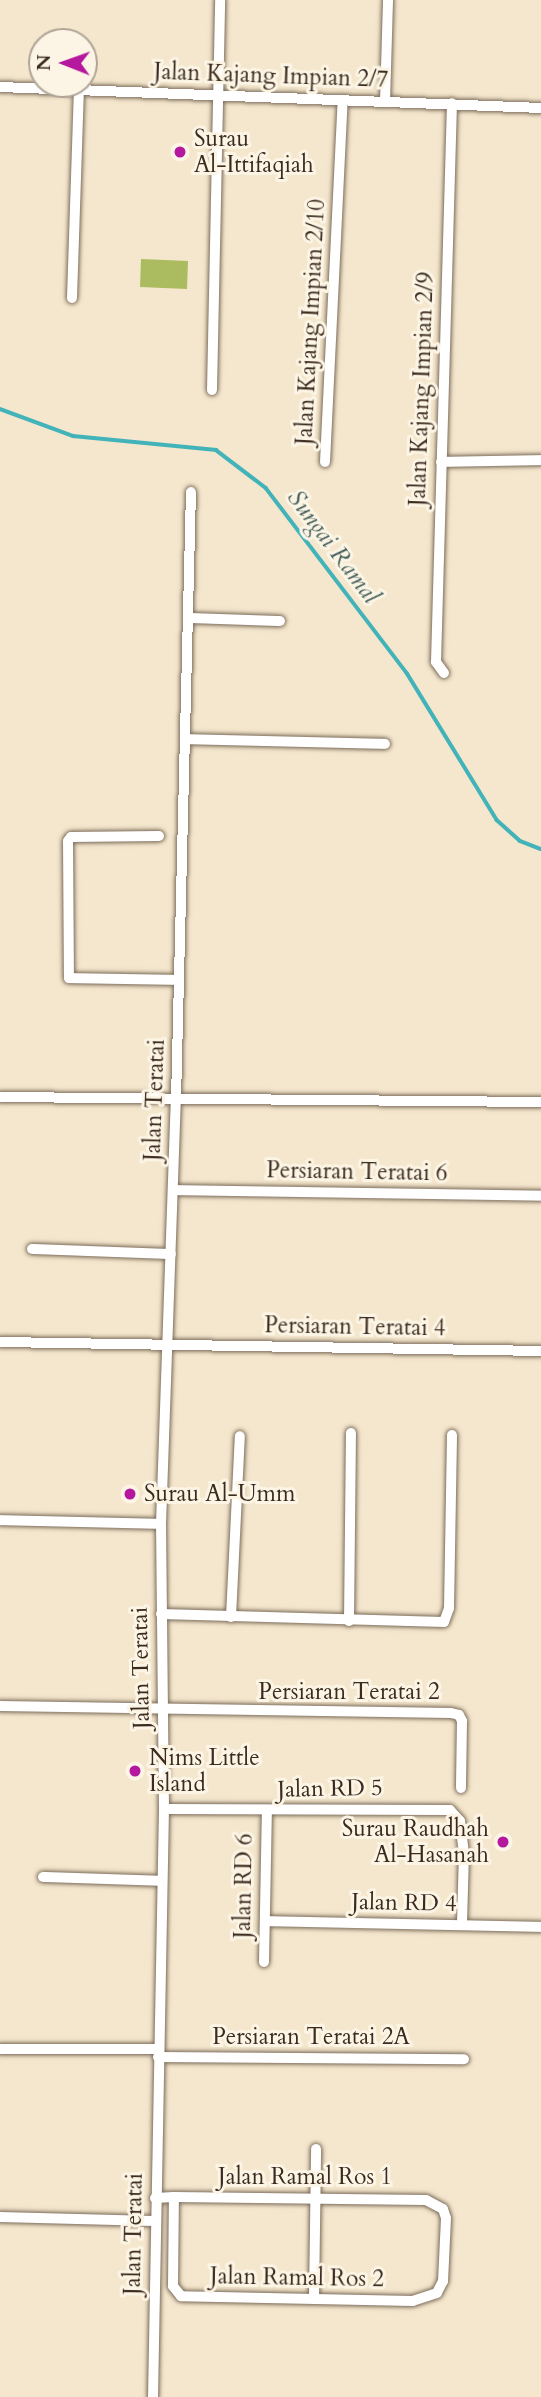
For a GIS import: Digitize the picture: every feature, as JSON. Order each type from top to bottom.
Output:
[{"type":"street","points":[[212,390],[220,0]]},
{"type":"street","points":[[385,102],[388,0]]},
{"type":"street","name":"Jalan Kajang Impian 2/7","points":[[0,87],[28,88]]},
{"type":"street","name":"Jalan Kajang Impian 2/7","points":[[98,90],[541,108]]},
{"type":"street","points":[[72,299],[79,98]]},
{"type":"street","name":"Jalan Kajang Impian 2/10","points":[[325,462],[343,100]]},
{"type":"street","name":"Jalan Kajang Impian 2/9","points":[[444,673],[436,662],[452,103]]},
{"type":"street","points":[[441,462],[541,460]]},
{"type":"street","name":"Jalan Teratai","points":[[153,2397],[154,2221],[164,1809],[161,1524],[176,1100],[191,492]]},
{"type":"street","points":[[188,618],[280,621]]},
{"type":"street","points":[[185,739],[385,744]]},
{"type":"street","points":[[159,836],[71,837],[68,841],[69,978],[179,980]]},
{"type":"street","points":[[0,1097],[541,1102]]},
{"type":"street","name":"Persiaran Teratai 6","points":[[173,1189],[541,1196]]},
{"type":"street","points":[[32,1249],[171,1254]]},
{"type":"street","name":"Persiaran Teratai 4","points":[[0,1342],[541,1351]]},
{"type":"street","points":[[349,1620],[351,1433]]},
{"type":"street","points":[[161,1614],[444,1622],[449,1608],[452,1435]]},
{"type":"street","points":[[231,1617],[240,1436]]},
{"type":"street","points":[[0,1520],[161,1524]]},
{"type":"street","points":[[0,1706],[164,1711]]},
{"type":"street","name":"Persiaran Teratai 2","points":[[164,1711],[459,1715],[462,1721],[461,1787]]},
{"type":"street","name":"Jalan RD 5","points":[[164,1809],[450,1810],[460,1821],[464,1852],[462,1926]]},
{"type":"street","name":"Jalan RD 6","points":[[264,1962],[267,1811]]},
{"type":"street","points":[[43,1877],[162,1881]]},
{"type":"street","name":"Jalan RD 4","points":[[265,1921],[541,1927]]},
{"type":"street","name":"Persiaran Teratai 2A","points":[[0,2049],[464,2059]]},
{"type":"street","points":[[314,2299],[316,2150]]},
{"type":"street","name":"Jalan Ramal Ros 2","points":[[174,2197],[173,2286],[175,2293],[181,2296],[412,2301],[437,2293],[443,2281],[446,2218]]},
{"type":"street","name":"Jalan Ramal Ros 1","points":[[155,2198],[426,2200],[443,2209],[446,2218]]},
{"type":"street","points":[[0,2217],[154,2221]]},
{"type":"green space","points":[[141,259],[188,261],[187,289],[140,287]]},
{"type":"waterway","name":"Sungai Ramal","points":[[0,409],[73,436],[216,450],[266,488],[407,673],[497,820],[520,841],[541,849]]},
{"type":"place","name":"Surau Al-Ittifaqiah","points":[[180,152]]},
{"type":"place","name":"Surau Al-Umm","points":[[130,1494]]},
{"type":"place","name":"Nims Little Island","points":[[135,1771]]},
{"type":"place","name":"Surau Raudhah Al-Hasanah","points":[[503,1842]]}]
